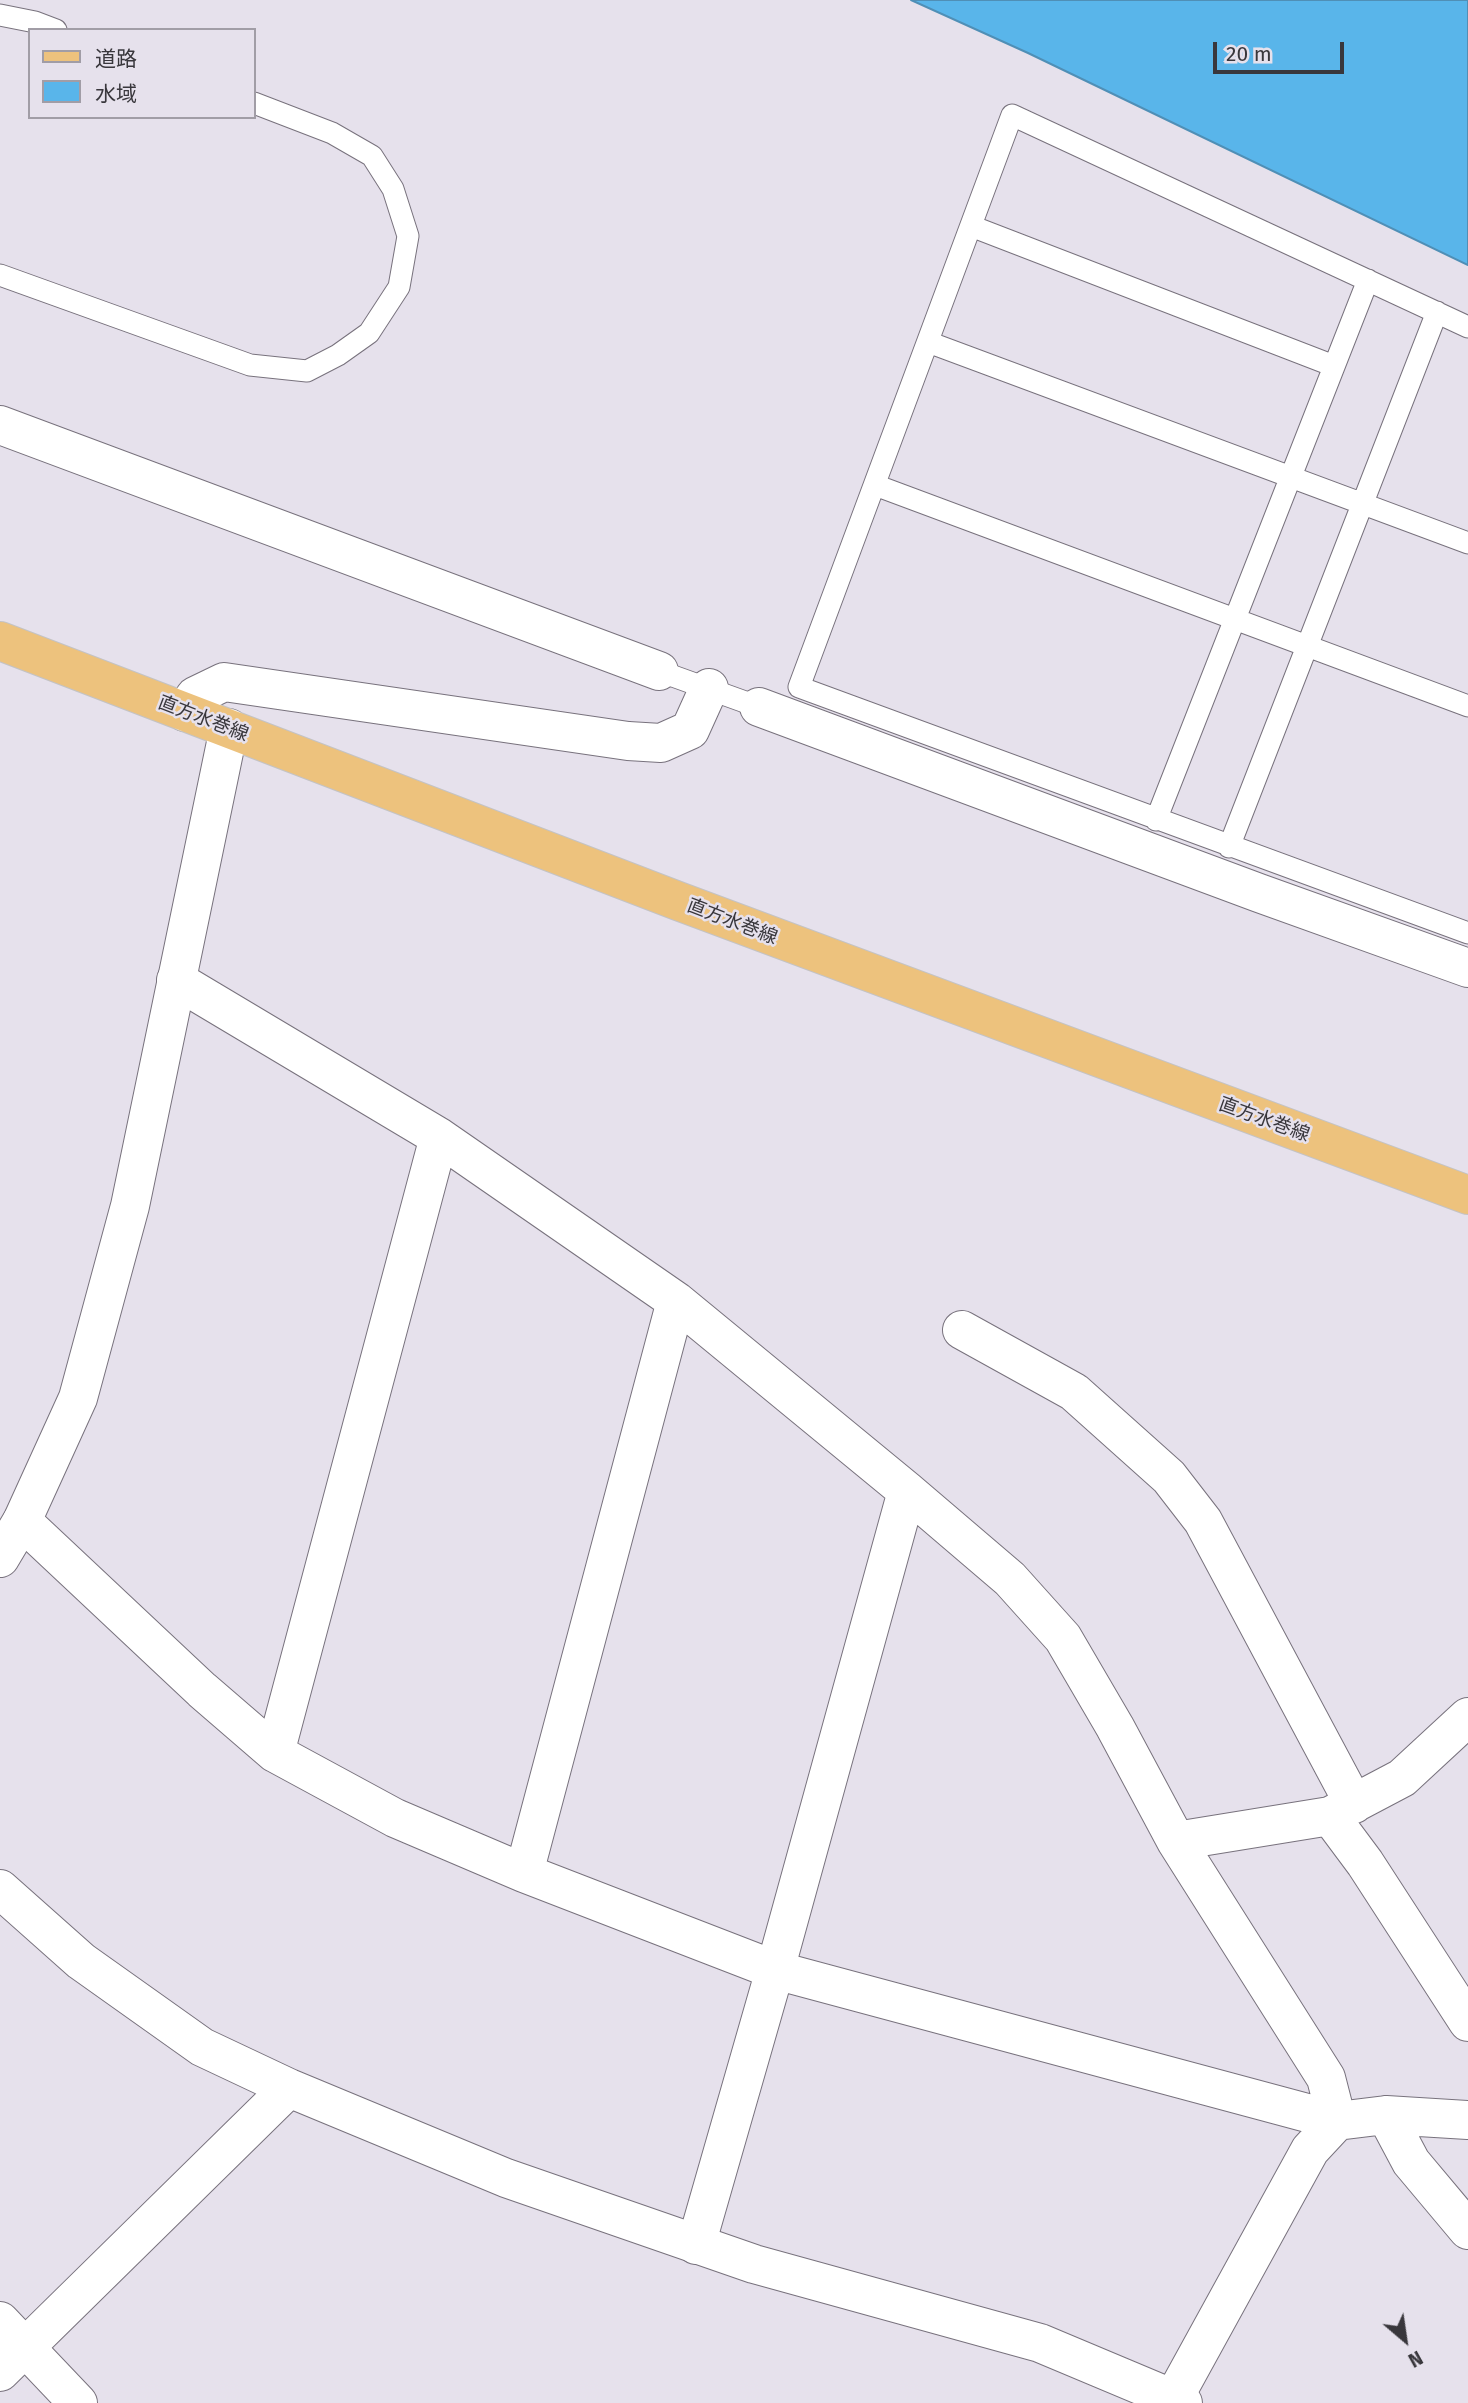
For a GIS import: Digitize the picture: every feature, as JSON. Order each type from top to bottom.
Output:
[{"type":"main road","name":"直方水巻線","points":[[0,640],[691,906],[1468,1195]]},
{"type":"street","points":[[0,425],[659,671]]},
{"type":"street","points":[[185,712],[195,696],[224,682],[532,728],[661,743],[690,730],[709,688]]},
{"type":"street","points":[[759,707],[1468,968]]},
{"type":"street","points":[[0,1558],[22,1521],[78,1398],[130,1206],[229,728]]},
{"type":"street","points":[[176,980],[439,1137],[676,1301],[908,1491],[1010,1579],[1063,1638],[1115,1727],[1176,1841],[1326,2078],[1337,2121]]},
{"type":"street","points":[[275,1753],[439,1137]]},
{"type":"street","points":[[524,1873],[676,1301]]},
{"type":"street","points":[[962,1330],[1074,1392],[1169,1477],[1203,1521],[1365,1863],[1468,2022]]},
{"type":"street","points":[[696,2245],[908,1491]]},
{"type":"street","points":[[22,1521],[202,1690],[275,1753],[395,1818],[524,1873],[775,1970],[1337,2121],[1386,2115],[1468,2120]]},
{"type":"street","points":[[1176,1841],[1342,1810],[1402,1778],[1468,1717]]},
{"type":"street","points":[[0,1889],[81,1961],[202,2047],[289,2088],[506,2178],[754,2264],[1040,2343],[1176,2401],[1310,2150],[1337,2121]]},
{"type":"street","points":[[78,2403],[8,2347],[289,2088]]},
{"type":"street","points":[[1386,2115],[1411,2162],[1468,2230]]},
{"type":"lane","points":[[0,15],[50,28]]},
{"type":"lane","points":[[0,275],[250,366],[307,370],[338,355],[369,333],[399,287],[408,236],[393,189],[372,156],[332,132],[256,104]]},
{"type":"lane","points":[[1468,327],[1012,115],[799,687],[1468,933]]},
{"type":"lane","points":[[971,226],[1334,366]]},
{"type":"lane","points":[[1156,820],[1368,280]]},
{"type":"lane","points":[[1229,847],[1437,312]]},
{"type":"lane","points":[[928,342],[1468,542]]},
{"type":"lane","points":[[875,485],[1468,706]]},
{"type":"lane","points":[[659,671],[759,707]]},
{"type":"water","points":[[911,0],[1468,0],[1468,265],[1028,53]]}]
